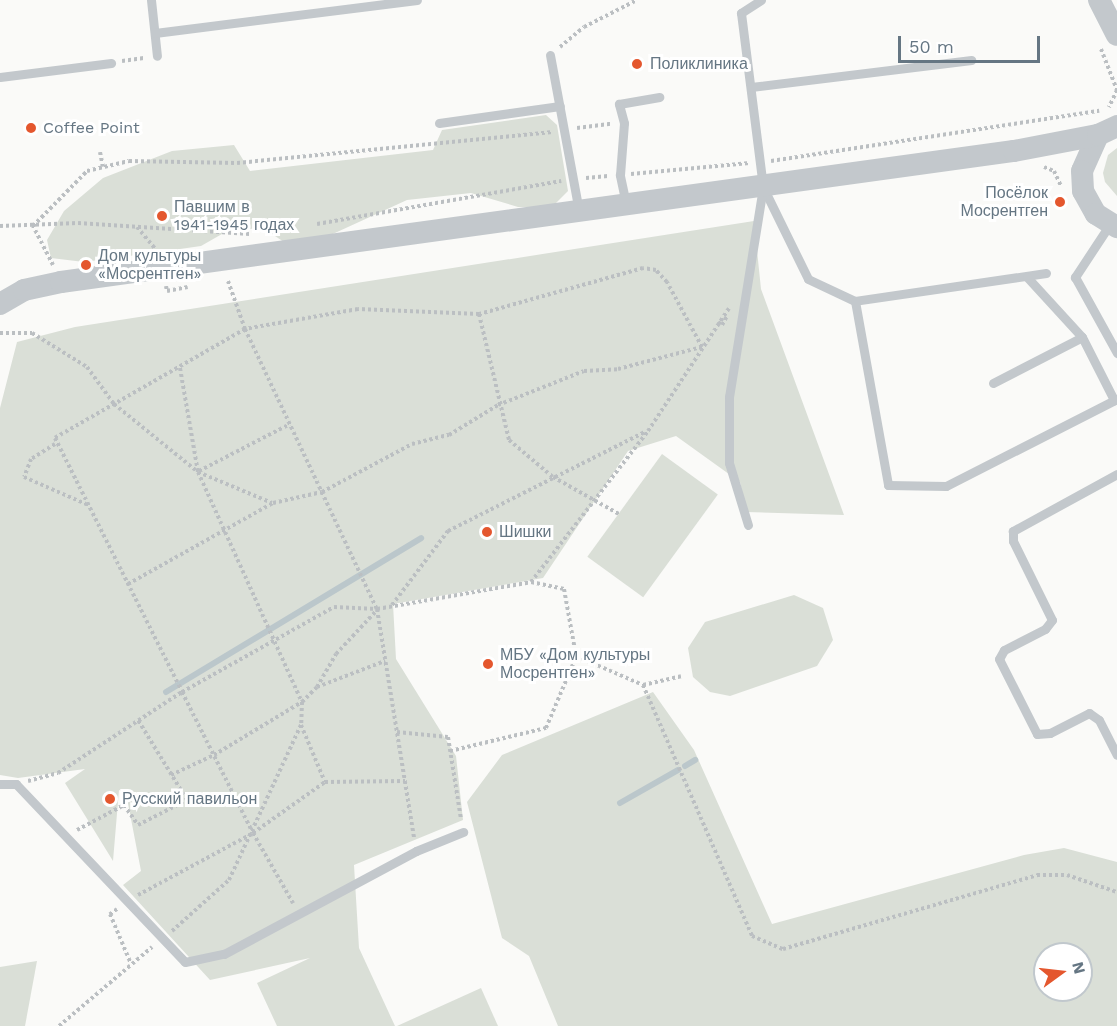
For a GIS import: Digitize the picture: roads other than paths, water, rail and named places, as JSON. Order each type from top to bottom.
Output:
[{"type":"street","points":[[1099,0],[1108,41]]},
{"type":"street","points":[[0,304],[24,290],[61,282],[579,214],[763,187],[1108,131]]},
{"type":"street","points":[[1108,131],[1082,171],[1081,182],[1090,208],[1114,226]]},
{"type":"lane","points":[[151,0],[157,56]]},
{"type":"lane","points":[[155,33],[417,0]]},
{"type":"lane","points":[[761,0],[741,13],[763,187],[808,279],[855,301],[1046,273]]},
{"type":"lane","points":[[550,55],[579,214]]},
{"type":"lane","points":[[751,87],[971,60]]},
{"type":"lane","points":[[0,77],[111,63]]},
{"type":"lane","points":[[626,207],[620,176],[624,123],[619,104],[659,97]]},
{"type":"lane","points":[[439,123],[560,106]]},
{"type":"lane","points":[[748,525],[729,463],[729,397],[763,187]]},
{"type":"lane","points":[[1114,226],[1075,277],[1117,353]]},
{"type":"lane","points":[[855,301],[888,485],[946,486],[1116,400],[1082,338],[1027,277]]},
{"type":"lane","points":[[993,383],[1082,338]]},
{"type":"lane","points":[[1117,474],[1013,531],[1013,541],[1052,620],[1046,629],[1004,650],[999,664],[1037,734],[1050,733],[1089,713],[1095,715],[1117,754]]},
{"type":"lane","points":[[0,784],[16,783],[68,835],[185,962],[224,954],[416,851],[463,832]]},
{"type":"waterway","points":[[166,692],[421,538]]},
{"type":"waterway","points":[[685,766],[695,760]]},
{"type":"waterway","points":[[620,803],[678,770]]},
{"type":"place","name":"Поликлиника","points":[[637,64]]},
{"type":"place","name":"Coffee Point","points":[[31,128]]},
{"type":"place","name":"Посёлок Мосрентген","points":[[1060,202]]},
{"type":"place","name":"Павшим в 1941-1945 годах","points":[[162,216]]},
{"type":"place","name":"Дом культуры «Мосрентген»","points":[[86,265]]},
{"type":"place","name":"Шишки","points":[[487,532]]},
{"type":"place","name":"МБУ «Дом культуры Мосрентген»","points":[[488,664]]},
{"type":"place","name":"Русский павильон","points":[[110,799]]}]
